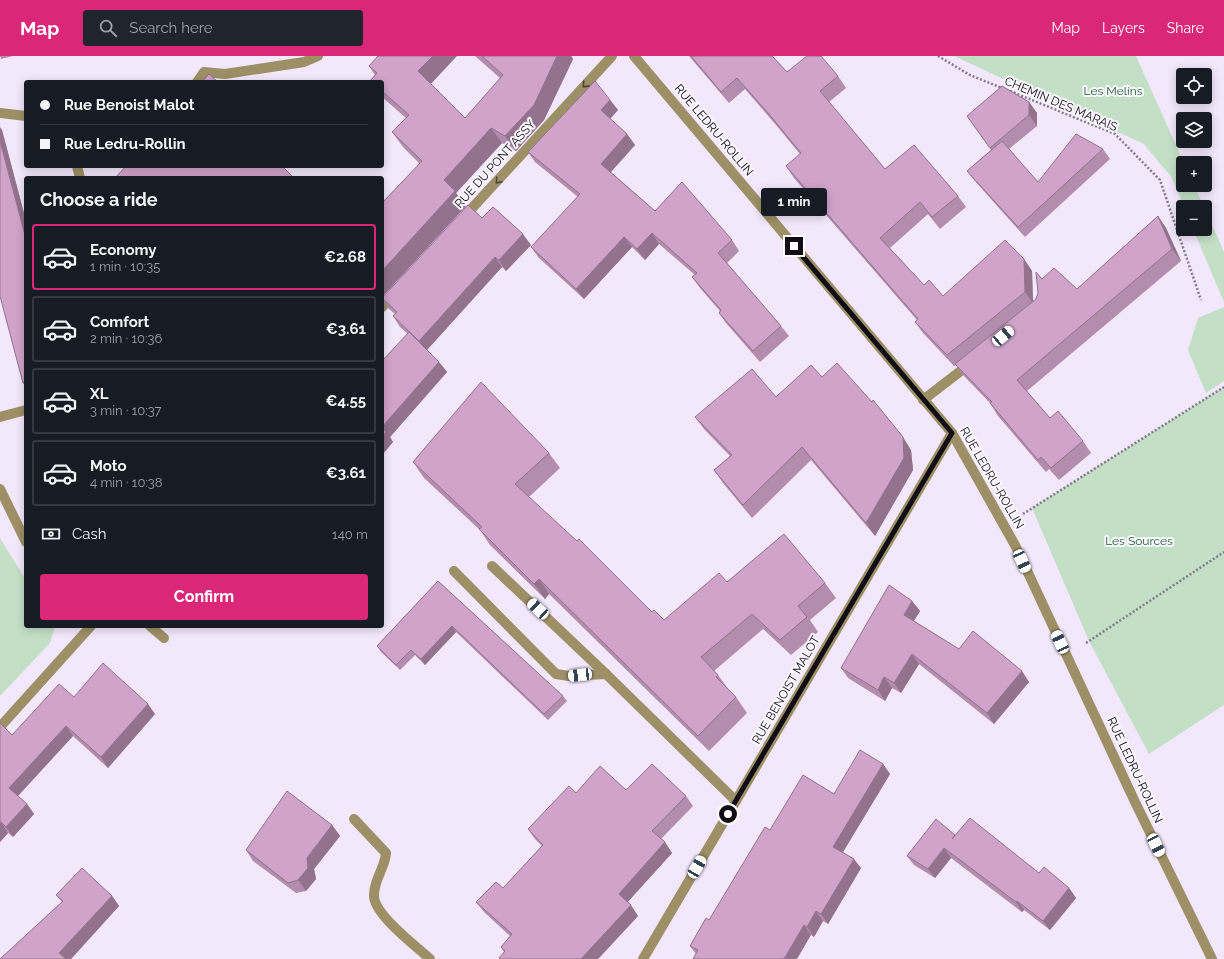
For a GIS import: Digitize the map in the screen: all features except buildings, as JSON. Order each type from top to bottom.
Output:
[{"type":"street","points":[[198,80],[204,72],[225,74],[304,62],[318,56]]},
{"type":"street","name":"RUE DU PONT ASSY","points":[[457,225],[612,56]]},
{"type":"street","name":"RUE LEDRU-ROLLIN","points":[[634,56],[952,433],[1016,547],[1135,802],[1212,959]]},
{"type":"street","points":[[0,113],[24,116]]},
{"type":"street","points":[[384,305],[403,284]]},
{"type":"street","points":[[923,400],[978,357]]},
{"type":"street","points":[[0,417],[24,411]]},
{"type":"street","name":"RUE BENOIST MALOT","points":[[643,959],[952,433]]},
{"type":"street","points":[[0,489],[24,538]]},
{"type":"street","points":[[492,566],[606,674],[736,801]]},
{"type":"street","points":[[454,571],[556,674],[568,676],[606,674]]},
{"type":"street","points":[[0,727],[87,628]]},
{"type":"street","points":[[152,628],[164,638]]},
{"type":"street","points":[[354,819],[386,853],[386,862],[376,880],[374,896],[379,911],[430,959]]},
{"type":"path","name":"CHEMIN DES MARAIS","points":[[938,56],[970,75],[1115,134],[1160,180],[1201,300]]},
{"type":"path","points":[[1004,526],[1224,387]]},
{"type":"path","points":[[1067,655],[1224,552]]},
{"type":"green space","name":"Les Melins","points":[[954,56],[1136,56],[1181,156],[1176,156],[1176,188],[1172,178],[1144,144]]},
{"type":"green space","name":"Les Melins","points":[[1178,192],[1197,192],[1201,200],[1181,200]]},
{"type":"green space","points":[[1212,225],[1224,252],[1224,302],[1196,236],[1212,236]]},
{"type":"green space","points":[[1224,307],[1224,381],[1206,393],[1188,350],[1198,318]]},
{"type":"green space","name":"Les Sources","points":[[1224,387],[1224,705],[1149,754],[1089,641],[1032,508]]},
{"type":"green space","points":[[0,538],[24,577],[24,628],[54,628],[50,643],[0,696]]},
{"type":"route","points":[[728,814],[952,433],[794,246]]}]
